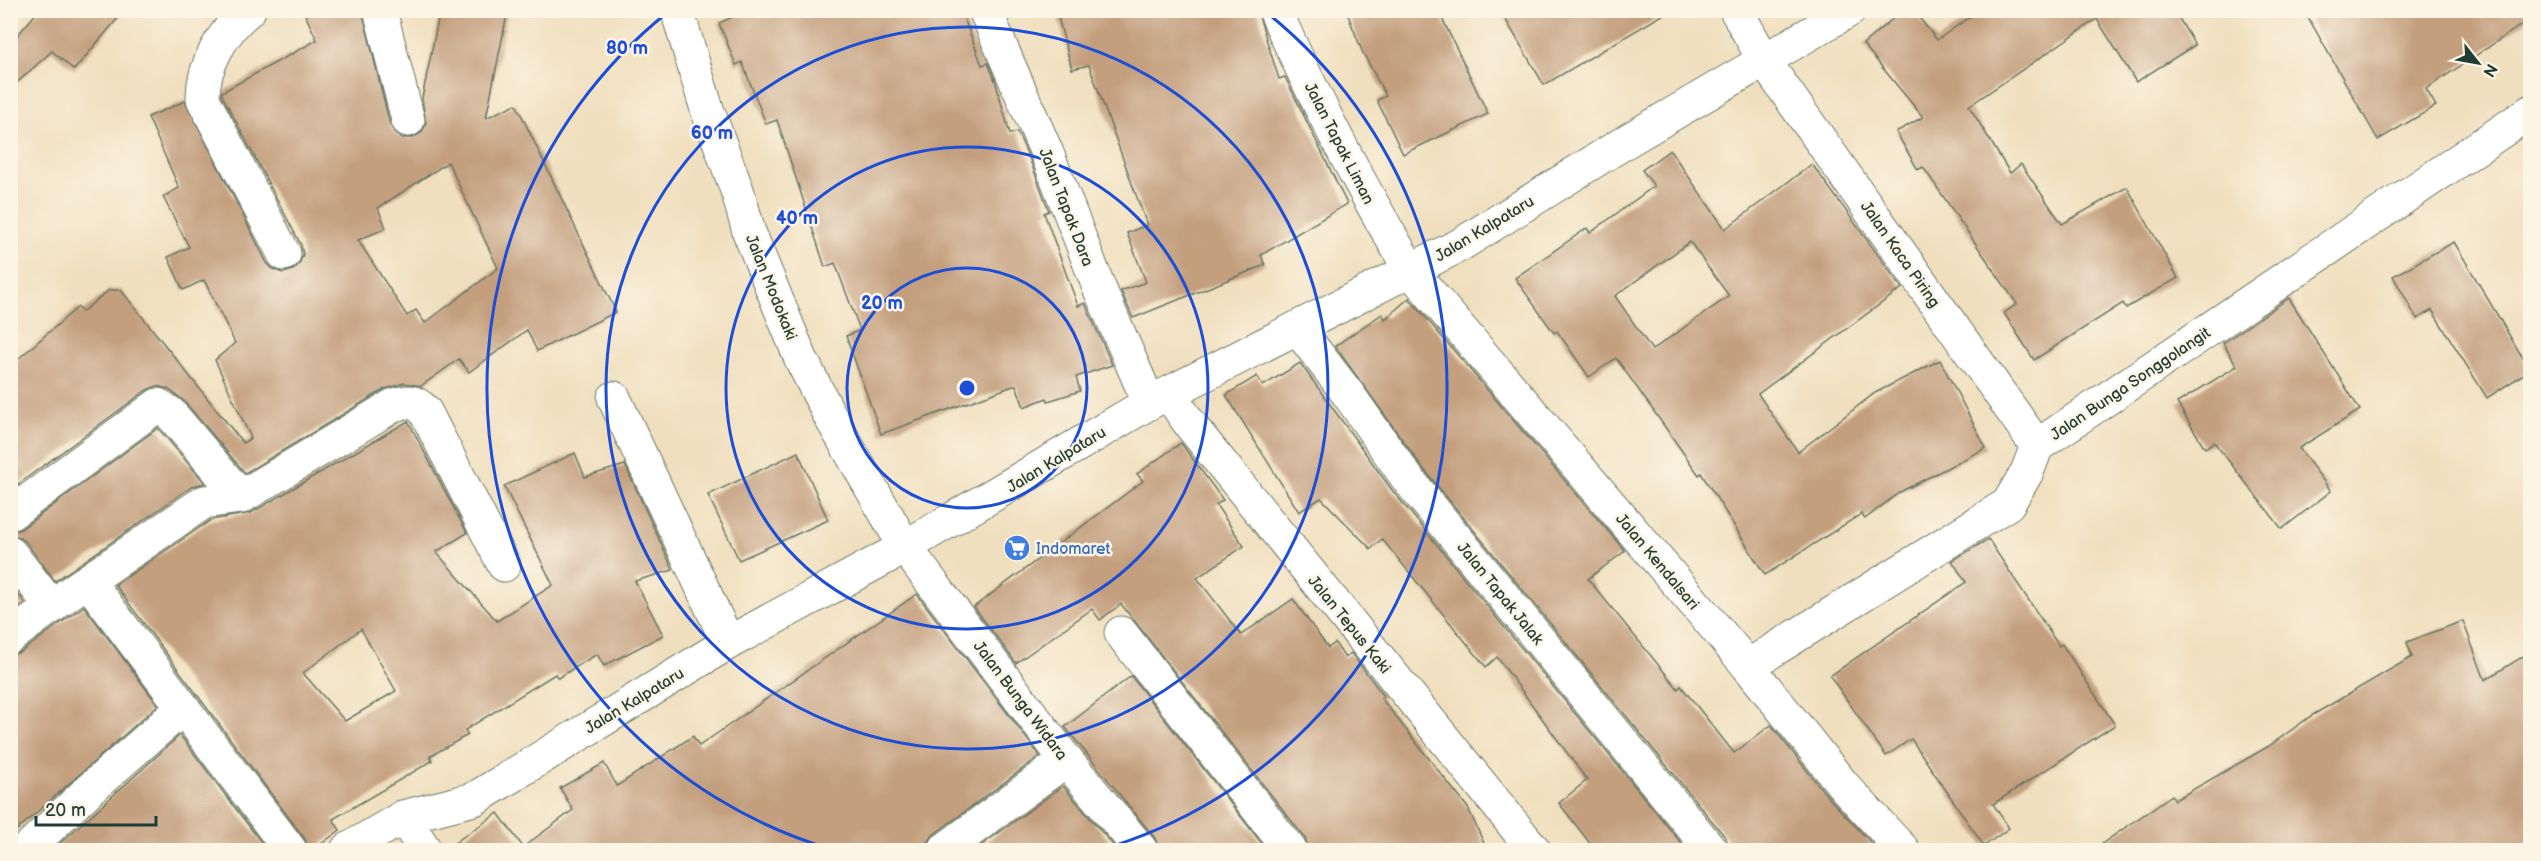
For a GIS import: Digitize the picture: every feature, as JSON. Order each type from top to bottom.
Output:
[{"type":"street","points":[[249,10],[229,32],[208,65],[203,82],[204,99],[284,254]]},
{"type":"street","points":[[380,10],[408,120]]},
{"type":"street","name":"Jalan Modokaki","points":[[677,10],[706,106],[738,193],[749,232],[801,359],[831,418],[905,547]]},
{"type":"street","name":"Jalan Tapak Dara","points":[[985,10],[1047,153],[1098,285],[1159,399]]},
{"type":"street","name":"Jalan Tapak Liman","points":[[1275,10],[1333,132],[1411,272]]},
{"type":"street","name":"Jalan Kaca Piring","points":[[1736,10],[1765,62],[2037,446]]},
{"type":"street","name":"Jalan Kalpataru","points":[[347,850],[403,817],[474,800],[728,643],[905,547],[1159,399],[1460,245],[1630,139],[1765,62],[1850,10]]},
{"type":"street","name":"Jalan Bunga Songgolangit","points":[[1748,666],[2008,504],[2027,472],[2037,446],[2530,112]]},
{"type":"street","name":"Jalan Kendalsari","points":[[1411,272],[1748,666],[1843,785],[1903,850]]},
{"type":"street","name":"Jalan Tapak Jalak","points":[[1298,329],[1348,394],[1407,478],[1711,850]]},
{"type":"street","points":[[614,398],[728,643]]},
{"type":"street","name":"Jalan Tepus Kaki","points":[[1159,399],[1192,428],[1534,850]]},
{"type":"street","points":[[10,637],[204,502],[241,497],[394,405],[413,401],[426,411],[504,565]]},
{"type":"street","points":[[10,514],[158,405],[170,413],[241,497]]},
{"type":"street","name":"Jalan Bunga Widara","points":[[905,547],[1066,760],[1141,850]]},
{"type":"street","points":[[10,554],[52,607]]},
{"type":"street","points":[[88,581],[290,850]]},
{"type":"street","points":[[1121,633],[1290,850]]},
{"type":"street","points":[[26,850],[89,790],[183,708]]},
{"type":"street","points":[[944,850],[1066,760]]},
{"type":"street","points":[[403,817],[425,850]]},
{"type":"building","points":[[39,10],[125,10],[74,70],[52,51],[10,89],[10,44]]},
{"type":"building","points":[[303,10],[362,10],[390,125],[402,138],[412,138],[421,133],[426,124],[422,98],[440,10],[508,10],[486,118],[516,104],[616,312],[537,351],[527,330],[469,372],[459,359],[421,386],[404,383],[385,389],[245,473],[184,401],[168,389],[157,386],[147,390],[10,490],[10,366],[78,307],[82,312],[109,290],[121,290],[243,443],[251,438],[215,360],[235,343],[204,280],[183,290],[168,257],[189,247],[163,197],[179,188],[148,117],[185,101],[267,263],[273,269],[283,273],[293,270],[303,255],[301,245],[222,92],[317,40]],"holes":[[[448,162],[498,268],[425,323],[416,310],[407,316],[358,240],[386,228],[378,208]]]},
{"type":"building","points":[[749,10],[961,10],[982,65],[988,63],[995,80],[1010,134],[1017,132],[1030,160],[1049,211],[1044,213],[1078,306],[1085,303],[1112,365],[1076,377],[1080,391],[1048,401],[1047,398],[1024,407],[1016,385],[881,434],[846,336],[860,330],[835,263],[825,267],[777,120],[766,124],[742,62],[736,65],[719,23]]},
{"type":"building","points":[[1056,10],[1257,10],[1279,79],[1285,77],[1347,204],[1261,255],[1265,265],[1133,318],[1121,291],[1146,282],[1127,233],[1147,225],[1089,65],[1072,69]]},
{"type":"building","points":[[1346,10],[1438,10],[1488,114],[1403,154],[1377,100],[1386,96],[1362,51]]},
{"type":"building","points":[[1500,10],[1671,10],[1544,85]]},
{"type":"building","points":[[1903,10],[1913,10],[1937,40],[1980,10],[2174,10],[2195,45],[2136,82],[2097,19],[1969,106],[2010,173],[2021,164],[2062,224],[2127,187],[2178,278],[2126,308],[2123,303],[2034,360],[2004,313],[2017,304],[1923,167],[1918,170],[1896,132],[1923,117],[1863,44]]},
{"type":"building","points":[[2304,10],[2530,10],[2530,19],[2426,89],[2436,106],[2378,140]]},
{"type":"building","points":[[1670,150],[1725,229],[1812,164],[1902,288],[1758,394],[1798,452],[1875,393],[1940,360],[1986,448],[1900,492],[1865,519],[1861,514],[1765,575],[1701,473],[1699,475],[1616,358],[1589,377],[1557,331],[1554,333],[1515,278],[1587,228],[1590,233],[1654,186],[1642,170]],"holes":[[[1690,242],[1729,296],[1652,350],[1615,296]]]},
{"type":"building","points":[[2454,242],[2530,370],[2487,398],[2432,310],[2417,319],[2393,276]]},
{"type":"building","points":[[1409,298],[1625,551],[1588,579],[1678,689],[1681,686],[1734,753],[1771,725],[1828,797],[1878,850],[1729,850],[1726,838],[1422,467],[1335,346],[1382,314],[1385,319]]},
{"type":"building","points":[[2289,298],[2360,410],[2299,448],[2331,491],[2282,529],[2214,442],[2205,448],[2177,403],[2237,366],[2223,343]]},
{"type":"building","points":[[1300,363],[1392,490],[1687,850],[1595,850],[1559,803],[1587,780],[1497,657],[1486,667],[1382,539],[1371,549],[1321,498],[1299,512],[1226,395],[1257,376],[1263,386]]},
{"type":"building","points":[[408,421],[467,533],[436,552],[497,621],[553,585],[504,486],[575,453],[585,477],[625,465],[673,570],[635,581],[663,635],[604,666],[597,654],[558,678],[555,674],[465,730],[468,735],[430,756],[432,761],[333,819],[340,830],[313,850],[308,850],[305,839],[115,585],[211,520],[251,513]],"holes":[[[361,629],[396,691],[345,721],[303,673]]]},
{"type":"building","points":[[158,428],[205,483],[193,486],[55,581],[25,541],[10,532],[21,529]]},
{"type":"building","points":[[1181,443],[1223,500],[1216,505],[1244,546],[1197,578],[1241,635],[1293,599],[1328,648],[1335,643],[1345,658],[1351,653],[1384,696],[1381,698],[1468,808],[1487,850],[1308,850],[1305,838],[1121,604],[1100,620],[1092,609],[1016,663],[974,607],[1143,481],[1137,474]]},
{"type":"building","points":[[798,452],[828,520],[739,560],[708,495]]},
{"type":"building","points":[[1988,539],[2059,646],[2062,644],[2115,725],[1993,804],[2009,828],[1984,846],[1911,739],[1886,756],[1830,676],[1966,582],[1952,561]]},
{"type":"building","points":[[10,584],[25,603],[10,613]]},
{"type":"building","points":[[917,594],[1040,756],[933,835],[927,842],[926,850],[444,850],[498,813],[523,847],[573,810],[560,788],[604,763],[617,786],[693,736],[699,746]]},
{"type":"building","points":[[84,606],[158,705],[10,836],[10,655],[21,652]]},
{"type":"building","points":[[2463,621],[2485,680],[2530,652],[2530,850],[2093,850],[2172,795],[2175,800],[2269,746],[2311,716],[2412,657],[2407,642]]},
{"type":"building","points":[[1131,676],[1267,850],[1159,850],[1155,838],[1065,727]]},
{"type":"building","points":[[180,735],[267,850],[60,850],[57,846]]},
{"type":"building","points":[[1063,786],[1117,850],[975,850]]},
{"type":"place","name":"Indomaret","points":[[1017,548]]}]
